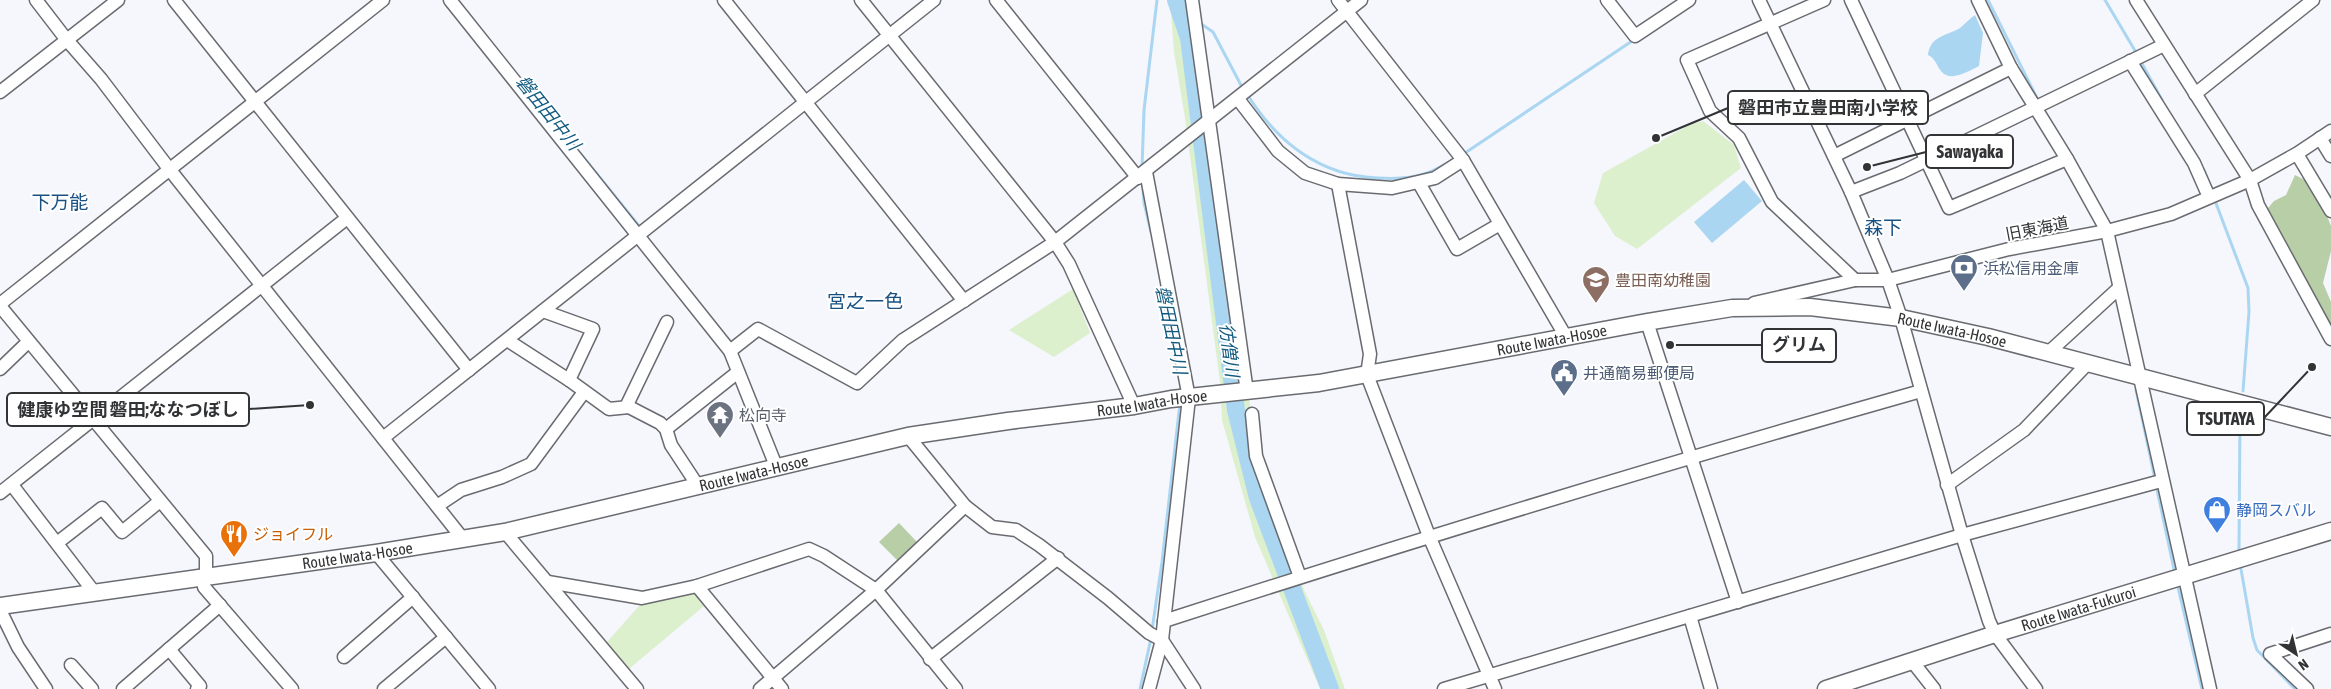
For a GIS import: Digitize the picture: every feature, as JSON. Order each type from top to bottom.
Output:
[{"type":"main road","name":"Route Iwata-Hosoe","points":[[0,606],[376,553],[506,532],[908,436],[1008,421],[1247,392],[1367,375],[1421,363],[1732,308],[1810,308],[1901,318],[1988,336],[2331,427]]},
{"type":"main road","name":"Route Iwata-Fukuroi","points":[[1826,689],[1995,634],[2331,531]]},
{"type":"street","points":[[36,0],[66,39],[101,79],[170,170],[464,539]]},
{"type":"street","points":[[0,92],[118,0]]},
{"type":"street","points":[[174,0],[254,103],[469,370]]},
{"type":"street","points":[[292,689],[204,587],[206,556],[93,422],[0,305],[383,0]]},
{"type":"street","points":[[450,0],[730,351],[776,466]]},
{"type":"street","points":[[724,0],[964,301]]},
{"type":"street","points":[[861,0],[1055,242],[1069,264],[1134,406]]},
{"type":"street","points":[[383,438],[934,0]]},
{"type":"street","points":[[996,0],[1142,175],[1189,398],[1162,640],[1149,689]]},
{"type":"street","points":[[1192,0],[1247,392]]},
{"type":"street","points":[[1338,0],[1463,160],[1566,337]]},
{"type":"street","points":[[730,351],[758,329],[857,383],[902,340],[1055,242],[1361,0]]},
{"type":"street","points":[[1607,0],[1635,36],[1689,0]]},
{"type":"street","points":[[1759,0],[1851,192],[1888,280],[1901,318],[1962,535],[1995,634],[2036,689]]},
{"type":"street","points":[[1824,0],[1771,25],[1687,60],[1710,111],[1739,138],[1772,202],[1855,280]]},
{"type":"street","points":[[1850,0],[1949,208],[2067,158]]},
{"type":"street","points":[[1978,0],[2011,68],[2067,158],[2107,231],[2138,376],[2210,689]]},
{"type":"street","points":[[2136,0],[2250,180],[2258,205],[2331,338]]},
{"type":"street","points":[[2195,94],[2313,0]]},
{"type":"street","points":[[1851,192],[1926,160],[2164,45]]},
{"type":"street","points":[[2130,61],[2213,196]]},
{"type":"street","points":[[1834,156],[2011,68]]},
{"type":"street","points":[[1238,99],[1278,151],[1305,173],[1338,184],[1392,188],[1435,178],[1463,160]]},
{"type":"street","points":[[2326,134],[2331,156]]},
{"type":"street","name":"旧東海道","points":[[1732,308],[1855,280],[1888,280],[2008,249],[2107,231],[2171,214],[2250,180],[2297,154],[2326,134]]},
{"type":"street","points":[[2297,154],[2331,211]]},
{"type":"street","points":[[1419,182],[1457,249],[1500,224]]},
{"type":"street","points":[[1338,184],[1370,354],[1367,375],[1429,536],[1495,689]]},
{"type":"street","points":[[0,493],[93,422],[347,218]]},
{"type":"street","points":[[2048,352],[2119,288]]},
{"type":"street","points":[[543,311],[593,329],[569,380]]},
{"type":"street","points":[[626,407],[667,322]]},
{"type":"street","points":[[1647,322],[1738,602]]},
{"type":"street","points":[[507,340],[569,380],[609,409],[626,407],[660,424],[666,429],[671,445],[698,486]]},
{"type":"street","points":[[0,369],[28,342]]},
{"type":"street","points":[[1948,484],[2024,430],[2088,363]]},
{"type":"street","points":[[666,429],[738,372]]},
{"type":"street","points":[[1164,621],[1429,536],[1690,456],[1921,391]]},
{"type":"street","points":[[437,506],[461,490],[502,477],[531,464],[584,392]]},
{"type":"street","points":[[1252,414],[1256,456],[1300,577]]},
{"type":"street","points":[[908,436],[965,506],[992,527],[1016,530],[1058,558],[1149,633],[1162,640],[1194,689]]},
{"type":"street","points":[[1444,689],[1962,535],[2162,481]]},
{"type":"street","points":[[12,485],[94,592]]},
{"type":"street","points":[[57,543],[102,508],[122,532],[160,501]]},
{"type":"street","points":[[760,689],[876,590],[965,506]]},
{"type":"street","points":[[506,532],[637,689]]},
{"type":"street","points":[[548,582],[642,598],[697,586],[809,549],[824,556],[876,590],[956,689]]},
{"type":"street","points":[[376,553],[489,689]]},
{"type":"street","points":[[930,659],[1058,558]]},
{"type":"street","points":[[697,586],[782,689]]},
{"type":"street","points":[[344,656],[413,598]]},
{"type":"street","points":[[123,689],[220,605]]},
{"type":"street","points":[[0,610],[18,647],[46,689]]},
{"type":"street","points":[[1690,616],[1711,689]]},
{"type":"street","points":[[2307,689],[2270,654],[2331,634]]},
{"type":"street","points":[[384,689],[446,637]]},
{"type":"street","points":[[169,649],[200,686],[196,689]]},
{"type":"street","points":[[1912,661],[1934,689]]},
{"type":"street","points":[[72,664],[92,689]]},
{"type":"green space","points":[[1170,0],[1190,0],[1256,456],[1305,592],[1324,630],[1345,689],[1320,689],[1255,537],[1222,420],[1220,382],[1185,118],[1174,52]]},
{"type":"green space","points":[[1703,121],[1734,145],[1741,168],[1637,249],[1615,236],[1594,203],[1603,173],[1691,124]]},
{"type":"green space","points":[[2295,175],[2315,185],[2331,226],[2331,251],[2323,283],[2331,302],[2331,330],[2295,273],[2269,241],[2263,214],[2274,201],[2286,195]]},
{"type":"green space","points":[[1073,289],[1090,333],[1054,357],[1009,330]]},
{"type":"green space","points":[[899,523],[917,542],[898,561],[879,542]]},
{"type":"green space","points":[[697,586],[710,601],[624,673],[607,642],[647,597]]},
{"type":"water","points":[[1975,15],[1983,33],[1979,66],[1960,75],[1949,76],[1941,71],[1933,58],[1928,55],[1929,49],[1935,40],[1960,28]]},
{"type":"water","points":[[1744,180],[1762,201],[1712,243],[1694,222]]},
{"type":"waterway","name":"磐田田中川","points":[[1142,168],[1144,110],[1157,0]]},
{"type":"waterway","name":"彷僧川","points":[[1176,0],[1189,38],[1236,410],[1258,498],[1330,689]]},
{"type":"waterway","points":[[1988,0],[2039,102]]},
{"type":"waterway","points":[[2105,0],[2137,54]]},
{"type":"waterway","points":[[1181,17],[1191,19]]},
{"type":"waterway","points":[[1197,21],[1213,32],[1243,89]]},
{"type":"waterway","points":[[1462,155],[1635,39]]},
{"type":"waterway","points":[[2140,60],[2162,100]]},
{"type":"waterway","points":[[1247,94],[1272,127],[1286,141],[1302,153],[1337,171],[1357,176],[1401,178],[1427,173],[1448,163]]},
{"type":"waterway","name":"磐田田中川","points":[[580,153],[639,226]]},
{"type":"waterway","points":[[2204,170],[2211,187]]},
{"type":"waterway","name":"磐田田中川","points":[[1143,190],[1151,232]]},
{"type":"waterway","points":[[2214,198],[2248,288],[2249,312],[2243,391]]},
{"type":"waterway","points":[[2138,385],[2136,390],[2155,479]]},
{"type":"waterway","name":"磐田田中川","points":[[1152,630],[1162,562],[1180,403]]},
{"type":"waterway","points":[[2239,549],[2240,415]]},
{"type":"waterway","points":[[2156,485],[2175,574]]},
{"type":"waterway","points":[[2241,569],[2253,638],[2257,650],[2295,689]]},
{"type":"waterway","points":[[2177,583],[2202,689]]},
{"type":"waterway","name":"磐田田中川","points":[[1140,689],[1151,638]]},
{"type":"place","name":"磐田市立豊田南小学校","points":[[1656,138]]},
{"type":"place","name":"Sawayaka","points":[[1867,167]]},
{"type":"place","name":"浜松信用金庫","points":[[1964,292]]},
{"type":"place","name":"豊田南幼稚園","points":[[1596,304]]},
{"type":"place","name":"グリム","points":[[1670,345]]},
{"type":"place","name":"TSUTAYA","points":[[2312,367]]},
{"type":"place","name":"井通簡易郵便局","points":[[1564,397]]},
{"type":"place","name":"健康ゆ空間 磐田;ななつぼし","points":[[310,405]]},
{"type":"place","name":"松向寺","points":[[720,439]]},
{"type":"place","name":"静岡スバル","points":[[2217,534]]},
{"type":"place","name":"ジョイフル","points":[[234,558]]},
{"type":"district","name":"下万能","points":[[60,202]]},
{"type":"district","name":"森下","points":[[1883,227]]},
{"type":"district","name":"宮之一色","points":[[865,301]]}]
